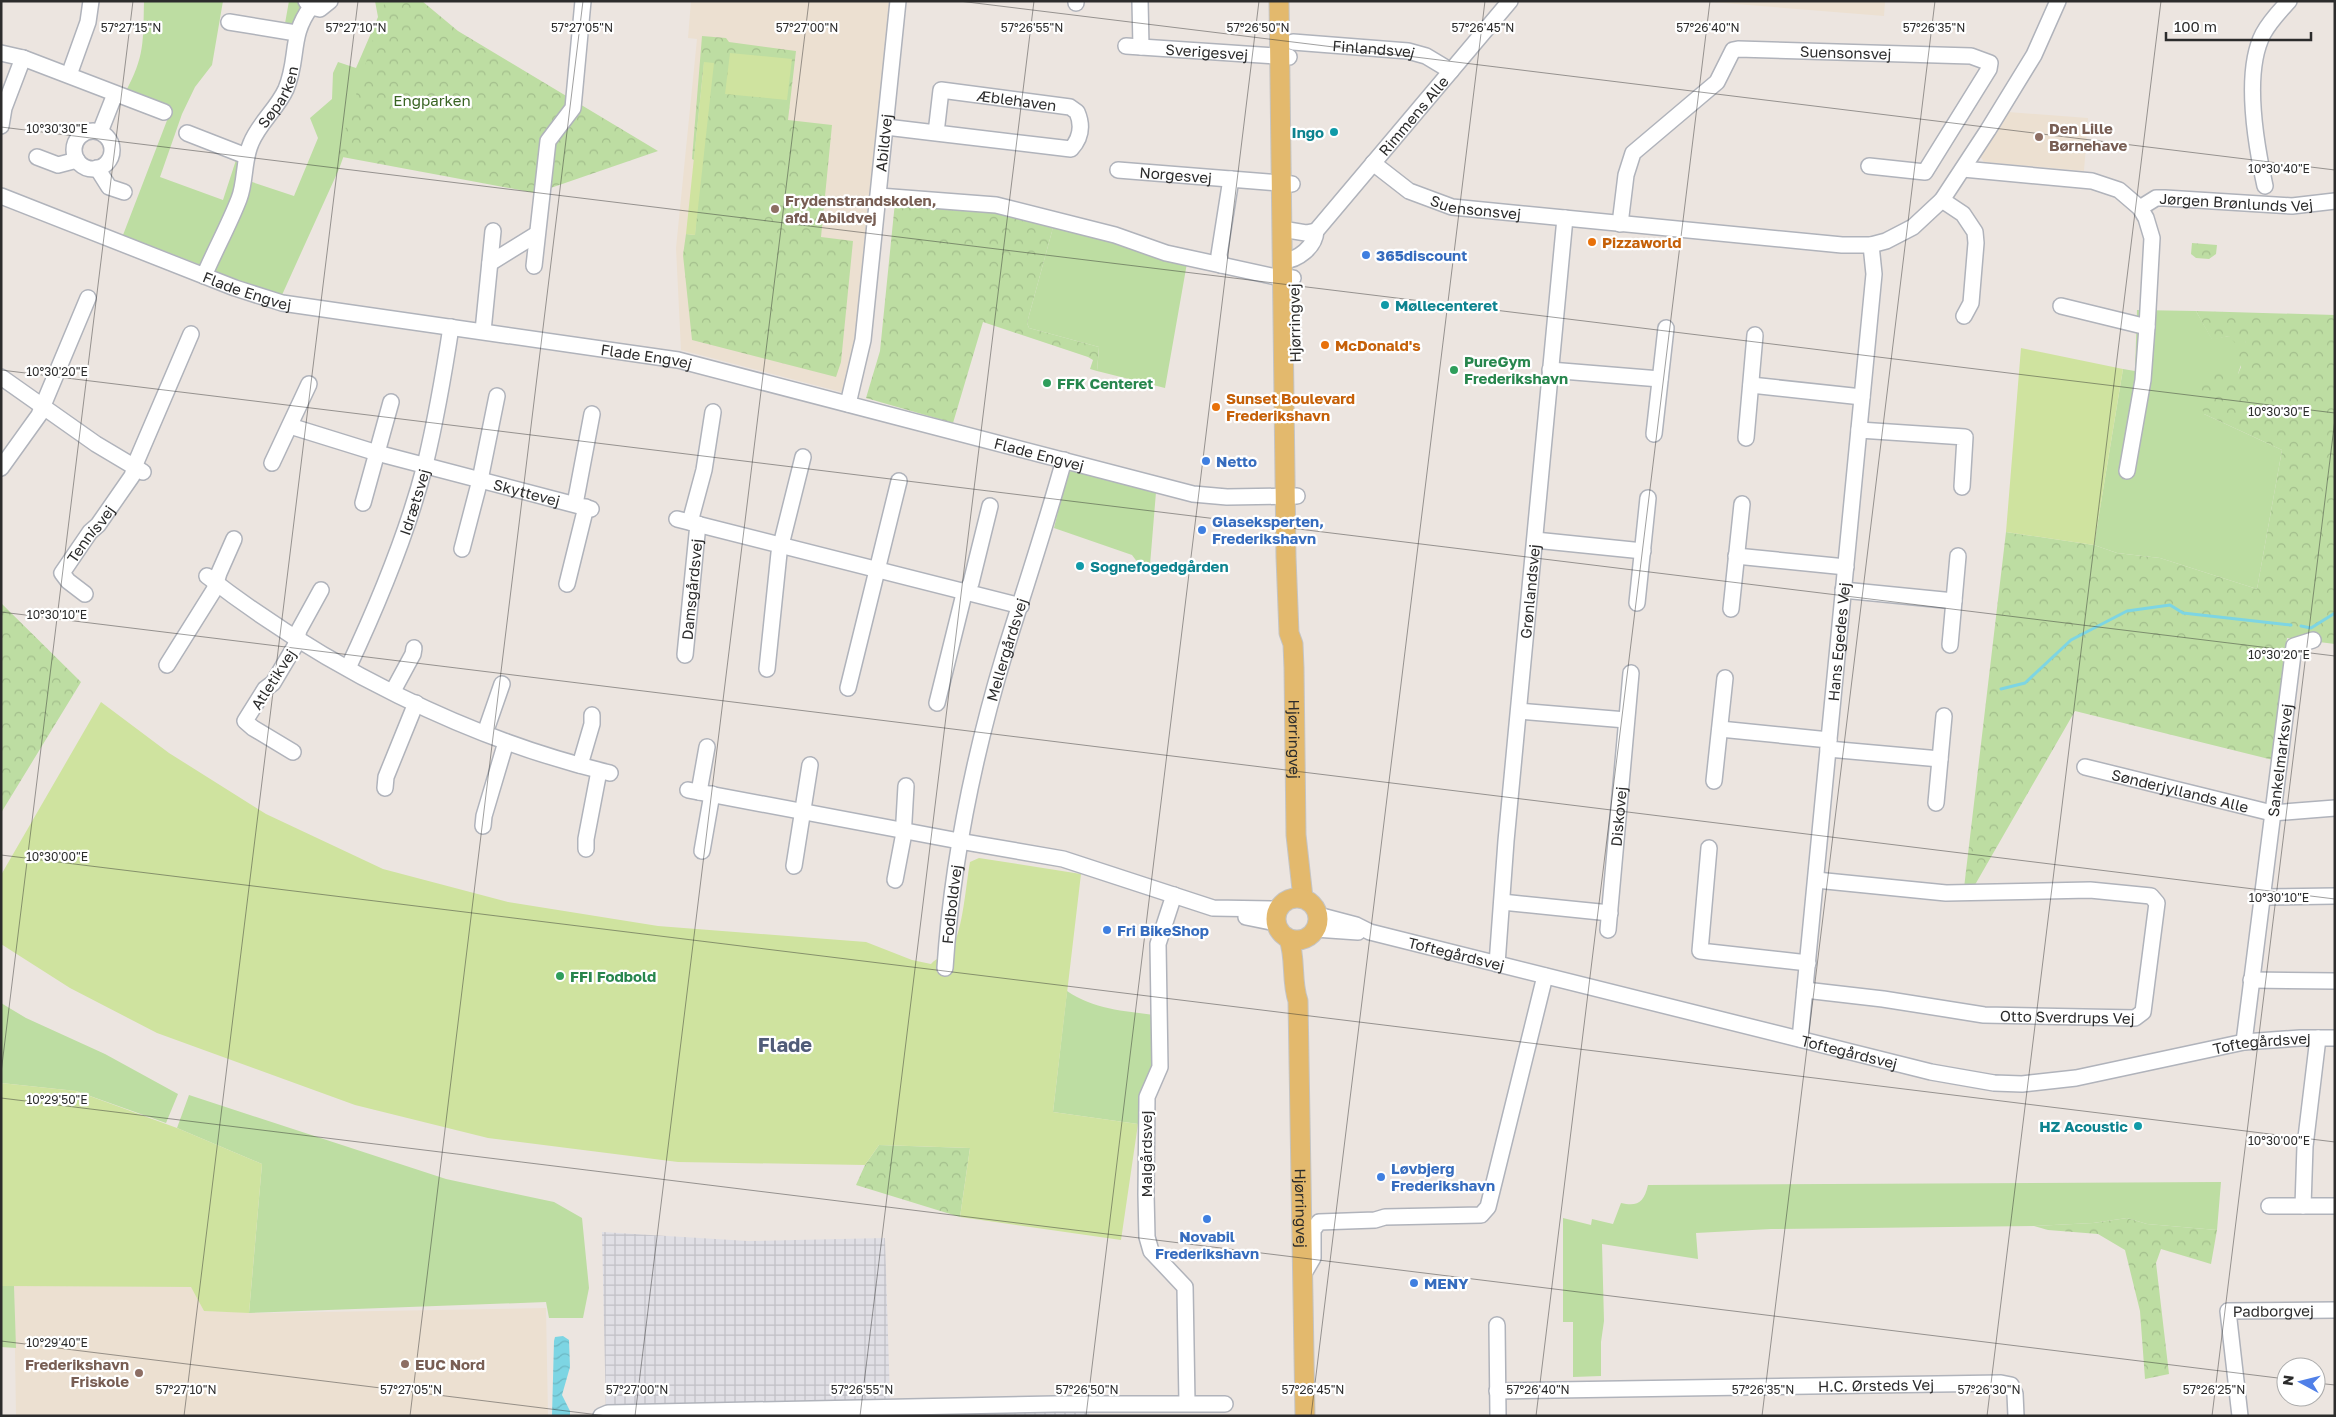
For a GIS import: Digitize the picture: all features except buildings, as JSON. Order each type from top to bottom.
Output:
[{"type":"main road","name":"Hjørringvej","points":[[1279,1],[1287,52]]},
{"type":"main road","name":"Hjørringvej","points":[[1286,907],[1296,835],[1293,644],[1289,633],[1291,496],[1287,230],[1287,1]]},
{"type":"main road","points":[[1313,905],[1307,930],[1283,935],[1286,907],[1313,905]]},
{"type":"main road","name":"Hjørringvej","points":[[1305,1416],[1298,1001],[1295,992],[1292,948],[1307,930]]},
{"type":"street","points":[[69,75],[88,22],[91,1]]},
{"type":"street","name":"Søparken","points":[[204,276],[239,199],[246,156],[256,130],[273,111],[286,89],[291,74],[296,33],[308,4],[320,8],[330,1]]},
{"type":"street","points":[[534,266],[548,141],[573,108],[583,1]]},
{"type":"street","name":"Abildvej","points":[[848,404],[863,340],[898,1]]},
{"type":"street","name":"Sverigesvej","points":[[1140,1],[1134,47],[1287,52]]},
{"type":"street","name":"Rimmens Alle","points":[[1288,269],[1316,237],[1316,231],[1510,1]]},
{"type":"street","name":"Suensonsvej","points":[[1373,163],[1410,191],[1442,205],[1842,245],[1871,245],[1886,241],[1913,227],[1942,200],[2034,55],[2058,1]]},
{"type":"street","points":[[2265,186],[2259,157],[2253,71],[2262,36],[2272,20],[2289,1]]},
{"type":"street","points":[[228,22],[296,33]]},
{"type":"street","name":"Suensonsvej","points":[[1620,224],[1626,175],[1634,153],[1717,82],[1733,50],[1971,56],[1990,63],[1989,69],[1925,172],[1869,166]]},
{"type":"street","name":"Finlandsvej","points":[[1287,52],[1408,51],[1426,56],[1451,70]]},
{"type":"street","points":[[1,54],[23,58],[164,112]]},
{"type":"street","points":[[1,126],[2,107],[23,58]]},
{"type":"street","name":"Æblehaven","points":[[886,127],[1071,149],[1078,142],[1081,128],[1078,112],[1070,107],[941,90],[936,132]]},
{"type":"street","points":[[100,132],[115,94]]},
{"type":"street","points":[[88,132],[100,132],[109,139],[112,151],[108,162],[97,168],[86,167],[77,160],[74,149],[78,138],[88,132]]},
{"type":"street","points":[[187,132],[246,156]]},
{"type":"street","points":[[37,157],[58,165],[77,160]]},
{"type":"street","points":[[97,168],[109,186],[124,192]]},
{"type":"street","name":"Jørgen Brønlunds Vej","points":[[1963,169],[2092,181],[2118,190],[2140,208],[2148,223],[2152,238],[2143,380],[2127,471]]},
{"type":"street","name":"Norgesvej","points":[[1118,170],[1287,184]]},
{"type":"street","name":"Norgesvej","points":[[1222,265],[1219,255],[1231,179]]},
{"type":"street","name":"Flade Engvej","points":[[1,196],[204,276],[282,303],[678,360],[1193,494],[1227,497],[1291,496]]},
{"type":"street","points":[[879,196],[996,204],[1115,235],[1166,253],[1222,265],[1288,269]]},
{"type":"street","name":"Jørgen Brønlunds Vej","points":[[2140,208],[2156,198],[2292,206],[2335,201]]},
{"type":"street","points":[[1942,200],[1963,214],[1975,232],[1976,243],[1971,303],[1964,316]]},
{"type":"street","name":"Grønlandsvej","points":[[1497,964],[1565,218]]},
{"type":"street","points":[[1287,230],[1306,234],[1316,231]]},
{"type":"street","points":[[483,331],[494,231]]},
{"type":"street","points":[[490,263],[537,234]]},
{"type":"street","name":"Hans Egedes Vej","points":[[1800,1039],[1874,274],[1871,245]]},
{"type":"street","points":[[1,468],[43,407],[88,298]]},
{"type":"street","points":[[2061,306],[2147,327]]},
{"type":"street","name":"Idrætsvej","points":[[348,668],[393,565],[424,465],[437,410],[451,326]]},
{"type":"street","points":[[1654,434],[1666,328]]},
{"type":"street","name":"Tennisvej","points":[[86,594],[68,581],[62,573],[90,532],[98,525],[132,476],[139,470],[191,334]]},
{"type":"street","points":[[1746,438],[1755,335]]},
{"type":"street","points":[[1550,370],[1660,379]]},
{"type":"street","points":[[1,377],[96,444],[139,470]]},
{"type":"street","points":[[272,463],[309,384]]},
{"type":"street","points":[[1751,385],[1862,397]]},
{"type":"street","name":"Skyttevej","points":[[462,549],[480,480],[497,396]]},
{"type":"street","points":[[363,503],[391,402]]},
{"type":"street","name":"Damsgårdsvej","points":[[685,655],[688,521],[704,470],[713,412]]},
{"type":"street","name":"Skyttevej","points":[[567,584],[584,507],[592,414]]},
{"type":"street","name":"Skyttevej","points":[[290,426],[377,454],[584,507]]},
{"type":"street","points":[[1859,430],[1965,437],[1962,487]]},
{"type":"street","points":[[767,669],[781,544],[803,457]]},
{"type":"street","name":"Mellergårdsvej","points":[[959,841],[1005,651],[1021,606],[1064,460]]},
{"type":"street","points":[[848,688],[899,481]]},
{"type":"street","points":[[1637,603],[1648,498]]},
{"type":"street","points":[[1731,609],[1742,504]]},
{"type":"street","points":[[937,703],[971,583],[990,506]]},
{"type":"street","name":"Damsgårdsvej","points":[[688,521],[1021,606]]},
{"type":"street","points":[[167,665],[214,590],[212,579],[234,540]]},
{"type":"street","points":[[1535,540],[1642,551]]},
{"type":"street","points":[[1736,556],[1846,567]]},
{"type":"street","points":[[1950,646],[1958,556]]},
{"type":"street","name":"Atletikvej","points":[[212,579],[297,638],[348,668],[416,703],[506,742],[605,772],[586,849]]},
{"type":"street","name":"Atletikvej","points":[[293,752],[253,728],[245,721],[265,689],[273,683],[295,646],[297,638],[321,590]]},
{"type":"street","points":[[1843,590],[1954,601]]},
{"type":"street","name":"Sankelmarksvej","points":[[2244,1042],[2294,646],[2313,640]]},
{"type":"street","points":[[393,691],[413,654],[414,648]]},
{"type":"street","name":"Diskovej","points":[[1608,930],[1631,673]]},
{"type":"street","points":[[1714,781],[1725,678]]},
{"type":"street","points":[[484,733],[502,684]]},
{"type":"street","points":[[385,788],[386,778],[416,703]]},
{"type":"street","points":[[1519,711],[1626,720]]},
{"type":"street","points":[[580,765],[592,724],[592,715]]},
{"type":"street","points":[[1936,803],[1944,716]]},
{"type":"street","points":[[1720,729],[1940,759]]},
{"type":"street","points":[[483,826],[484,816],[506,742]]},
{"type":"street","points":[[702,852],[700,792],[707,747]]},
{"type":"street","points":[[794,866],[810,765]]},
{"type":"street","name":"Sønderjyllands Alle","points":[[2086,767],[2272,813],[2335,808]]},
{"type":"street","points":[[894,880],[903,830],[906,786]]},
{"type":"street","points":[[700,792],[1063,859],[1213,908],[1286,907]]},
{"type":"street","name":"Fodboldvej","points":[[945,968],[949,905],[959,841]]},
{"type":"street","points":[[1709,848],[1700,951],[1808,963]]},
{"type":"street","name":"Otto Sverdrups Vej","points":[[1805,990],[1883,999],[1984,1015],[2135,1018],[2143,1012],[2157,903],[2151,896],[2090,890],[1946,893],[1816,880]]},
{"type":"street","name":"Maigårdsvej","points":[[1174,895],[1158,944],[1160,1068],[1147,1097],[1147,1237],[1151,1251],[1185,1287],[1187,1404]]},
{"type":"street","points":[[2262,896],[2335,896]]},
{"type":"street","points":[[1502,902],[1610,913]]},
{"type":"street","name":"Toftegårdsvej","points":[[1307,930],[1370,932],[1931,1072],[1994,1083],[2022,1084],[2049,1082],[2098,1075],[2244,1042],[2335,1038]]},
{"type":"street","points":[[1303,1275],[1313,1258],[1313,1230],[1316,1223],[1375,1220],[1385,1217],[1480,1215],[1488,1207],[1546,976]]},
{"type":"street","points":[[2251,980],[2335,981]]},
{"type":"street","points":[[2303,1206],[2305,1146],[2318,1038]]},
{"type":"street","points":[[2269,1206],[2335,1206]]},
{"type":"street","name":"Padborgvej","points":[[2240,1416],[2228,1311],[2335,1310]]},
{"type":"street","points":[[1498,1325],[1498,1416]]},
{"type":"street","name":"H.C. Ørsteds Vej","points":[[1497,1391],[2002,1383],[2011,1385],[2015,1394],[2016,1416]]},
{"type":"street","points":[[602,1416],[608,1413],[813,1408],[1095,1410],[1187,1404],[1225,1404]]},
{"type":"shaded area","name":"Frydenstrandskolen, afd. Abildvej","points":[[691,1],[890,1],[856,351],[845,393],[681,350],[676,248],[697,39],[688,38]]},
{"type":"shaded area","points":[[1699,1],[1885,1],[1884,16]]},
{"type":"shaded area","name":"Den Lille Børnehave","points":[[2008,112],[2088,118],[2084,171],[1984,162],[1980,156]]},
{"type":"shaded area","points":[[602,1232],[748,1241],[885,1238],[890,1400],[1089,1398],[1089,1416],[889,1416],[888,1400],[606,1416]]},
{"type":"shaded area","points":[[14,1286],[192,1287],[204,1311],[261,1313],[546,1308],[548,1416],[16,1416]]},
{"type":"green space","points":[[144,1],[223,1],[212,65],[195,87],[182,114],[160,177],[223,200],[236,160],[239,164],[239,185],[203,266],[123,235],[171,110],[125,93],[132,80],[142,49]]},
{"type":"green space","points":[[289,1],[300,1],[303,6],[294,26],[284,29]]},
{"type":"green space","points":[[375,1],[400,1],[339,169],[282,295],[251,286],[215,271],[248,195],[249,181],[294,196],[318,138],[310,118],[332,99],[333,73],[338,62],[356,68],[378,17]]},
{"type":"green space","name":"Engparken","points":[[385,1],[422,1],[458,31],[658,151],[536,193],[337,156]]},
{"type":"green space","points":[[702,36],[726,38],[729,42],[796,51],[788,120],[832,125],[821,237],[853,241],[841,362],[836,377],[692,340],[683,255],[686,234],[695,235],[704,62],[694,160],[692,159]]},
{"type":"green space","points":[[730,53],[792,59],[787,100],[725,94]]},
{"type":"green space","points":[[704,62],[714,63],[695,235],[686,234]]},
{"type":"green space","points":[[895,202],[1003,213],[1054,224],[1027,323],[1029,328],[1099,347],[1097,371],[1090,369],[1093,360],[1088,357],[983,322],[953,423],[866,398],[880,351]]},
{"type":"green space","points":[[1054,224],[1187,263],[1165,388],[1097,371],[1099,347],[1029,328],[1027,323]]},
{"type":"green space","points":[[2192,243],[2217,245],[2216,254],[2209,259],[2196,258],[2191,254]]},
{"type":"green space","points":[[2137,310],[2196,311],[2212,339],[2229,336],[2245,340],[2247,346],[2238,374],[2212,379],[2204,414],[2282,450],[2257,589],[2160,558],[2117,553],[2094,545],[2123,369],[2135,371]]},
{"type":"green space","points":[[2196,311],[2335,315],[2335,644],[2287,638],[2273,760],[2075,711],[1972,890],[1964,888],[2006,532],[2094,545],[2117,553],[2160,558],[2257,589],[2282,450],[2204,414],[2192,384],[2201,379],[2212,379],[2213,373],[2229,368],[2238,374],[2241,367],[2236,351],[2246,346],[2245,341],[2235,343],[2229,336],[2212,340]]},
{"type":"green space","points":[[2021,348],[2123,369],[2094,545],[2006,532]]},
{"type":"green space","points":[[1072,470],[1156,492],[1150,565],[1138,563],[1132,555],[1054,528],[1067,474]]},
{"type":"green space","points":[[1,603],[81,682],[1,813]]},
{"type":"green space","name":"FFI Fodbold","points":[[101,702],[169,753],[266,814],[383,869],[508,902],[658,926],[866,942],[912,960],[931,964],[952,947],[956,939],[970,862],[979,858],[1081,874],[1053,1112],[1138,1124],[1121,1240],[960,1217],[970,1148],[879,1145],[865,1165],[678,1162],[488,1138],[355,1105],[157,1033],[70,988],[1,944],[1,875]]},
{"type":"green space","points":[[1067,991],[1087,1002],[1120,1010],[1154,1015],[1153,1069],[1140,1094],[1138,1124],[1053,1112]]},
{"type":"green space","points":[[1,1003],[26,1018],[105,1054],[178,1094],[166,1123],[76,1091],[1,1083]]},
{"type":"green space","points":[[1,1083],[76,1091],[177,1128],[262,1164],[249,1313],[204,1311],[191,1287],[1,1286]]},
{"type":"green space","points":[[189,1095],[446,1179],[554,1202],[582,1218],[589,1288],[583,1318],[549,1318],[546,1302],[249,1313],[262,1164],[177,1128]]},
{"type":"green space","points":[[879,1145],[970,1148],[960,1217],[856,1185],[865,1165]]},
{"type":"green space","points":[[2221,1182],[2217,1230],[2147,1224],[2127,1218],[2093,1223],[2034,1226],[1771,1229],[1696,1233],[1698,1259],[1602,1244],[1604,1321],[1601,1342],[1601,1376],[1573,1377],[1573,1322],[1563,1322],[1563,1218],[1591,1225],[1592,1219],[1613,1224],[1621,1203],[1636,1204],[1639,1202],[1644,1196],[1648,1185]]},
{"type":"green space","points":[[2127,1218],[2147,1224],[2217,1230],[2211,1264],[2161,1249],[2156,1263],[2169,1374],[2145,1379],[2140,1311],[2125,1250],[2098,1234],[2048,1230],[2034,1226],[2093,1223]]},
{"type":"green space","points":[[1,1286],[14,1286],[16,1348],[1,1347]]},
{"type":"water","points":[[563,1336],[569,1340],[570,1367],[562,1395],[570,1411],[570,1416],[552,1416],[554,1341],[555,1337]]},
{"type":"waterway","points":[[2001,689],[2025,683],[2071,640],[2127,611],[2170,605],[2183,613],[2291,625]]},
{"type":"waterway","points":[[2301,626],[2311,628],[2335,613]]},
{"type":"place","name":"Ingo","points":[[1334,132]]},
{"type":"place","name":"Den Lille Børnehave","points":[[2039,137]]},
{"type":"place","name":"Frydenstrandskolen, afd. Abildvej","points":[[775,209]]},
{"type":"place","name":"Pizzaworld","points":[[1592,242]]},
{"type":"place","name":"365discount","points":[[1366,255]]},
{"type":"place","name":"Møllecenteret","points":[[1385,305]]},
{"type":"place","name":"McDonald's","points":[[1325,345]]},
{"type":"place","name":"PureGym Frederikshavn","points":[[1454,370]]},
{"type":"place","name":"FFK Centeret","points":[[1047,383]]},
{"type":"place","name":"Sunset Boulevard Frederikshavn","points":[[1216,407]]},
{"type":"place","name":"Netto","points":[[1206,461]]},
{"type":"place","name":"Glaseksperten, Frederikshavn","points":[[1202,530]]},
{"type":"place","name":"Sognefogedgården","points":[[1080,566]]},
{"type":"place","name":"Fri BikeShop","points":[[1107,930]]},
{"type":"place","name":"FFI Fodbold","points":[[560,976]]},
{"type":"place","name":"HZ Acoustic","points":[[2138,1126]]},
{"type":"place","name":"Løvbjerg Frederikshavn","points":[[1381,1177]]},
{"type":"place","name":"Novabil Frederikshavn","points":[[1207,1219]]},
{"type":"place","name":"MENY","points":[[1414,1283]]},
{"type":"place","name":"EUC Nord","points":[[405,1364]]},
{"type":"place","name":"Frederikshavn Friskole","points":[[139,1373]]},
{"type":"district","name":"Flade","points":[[785,1044]]}]
